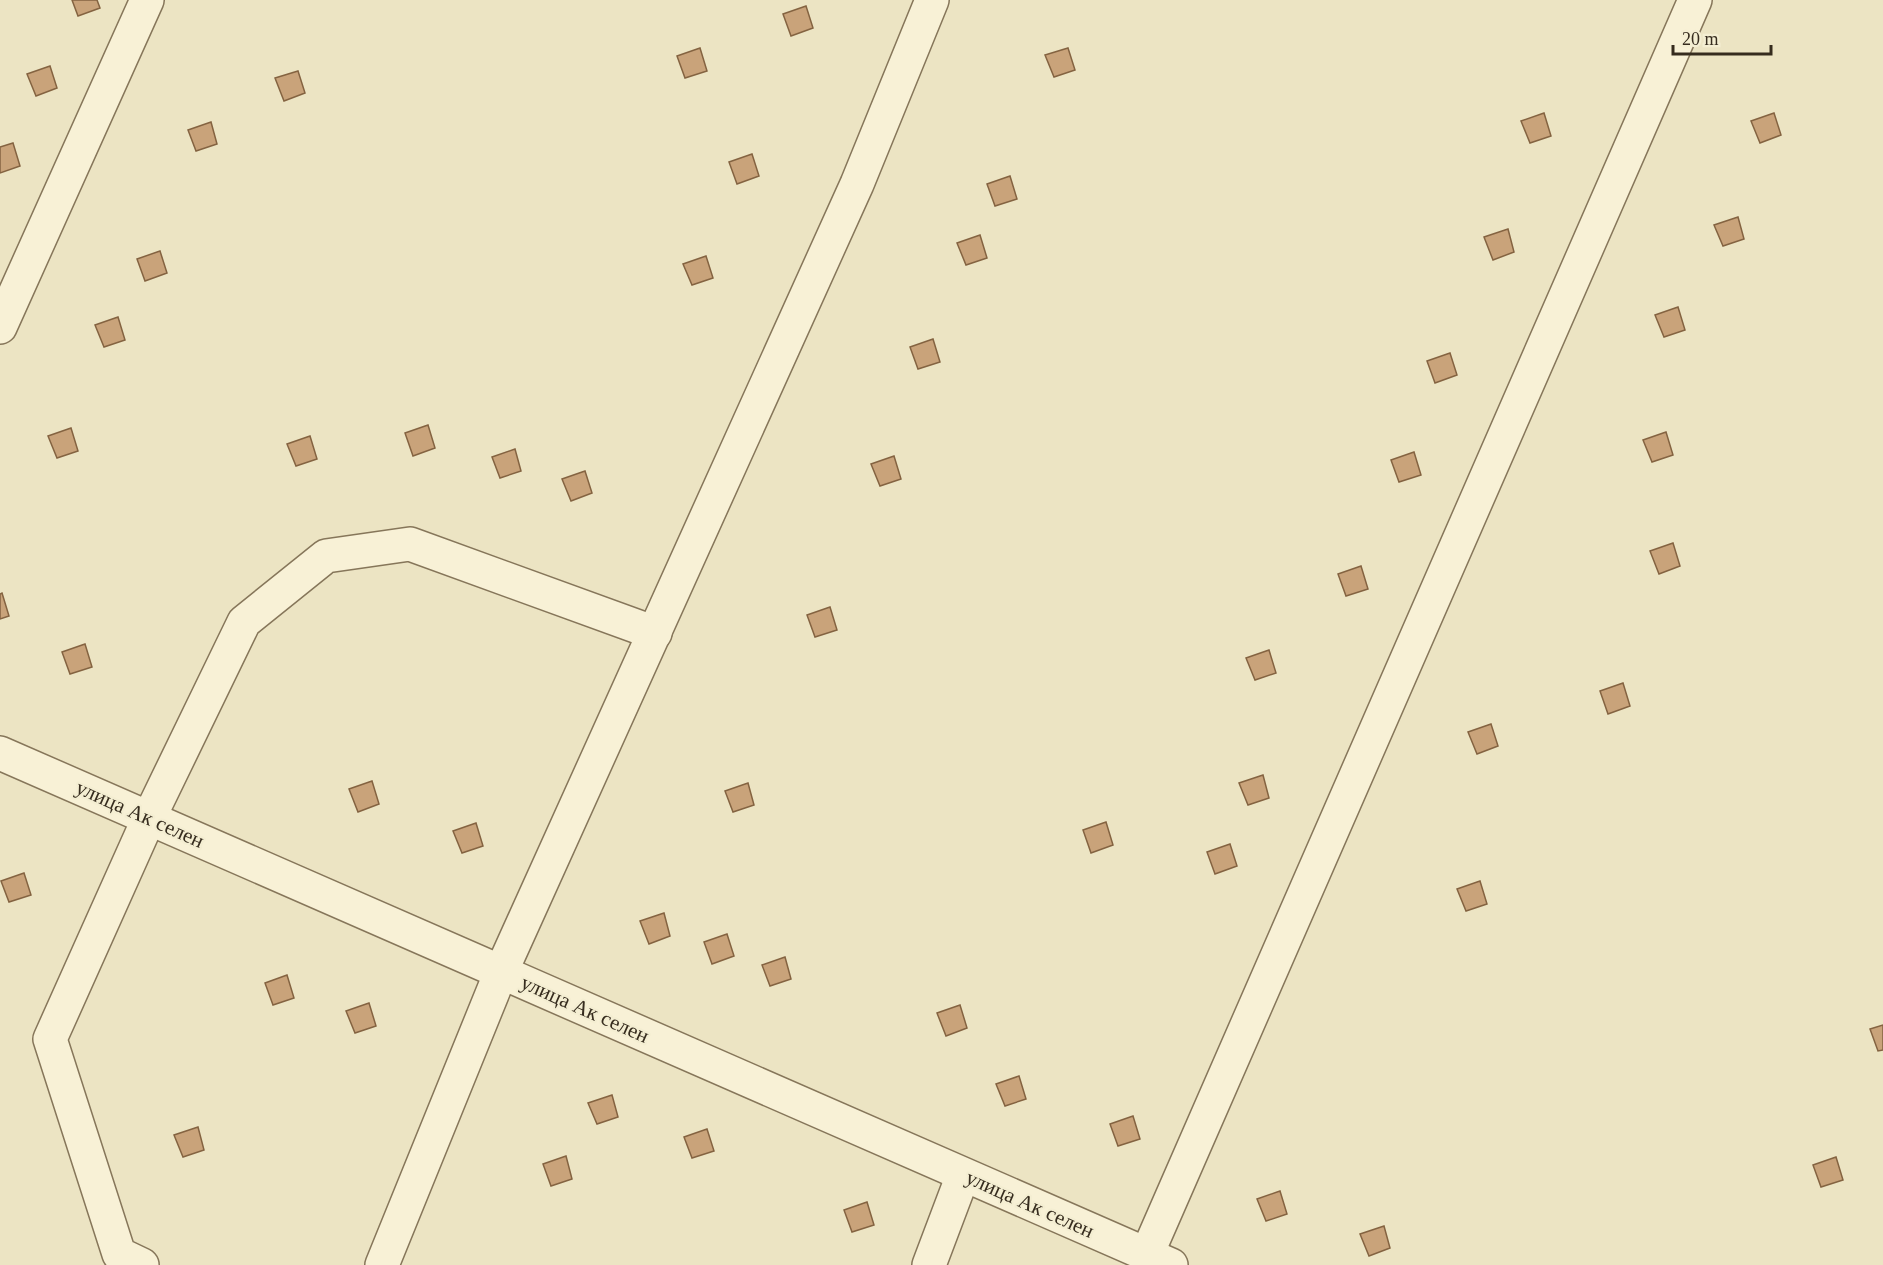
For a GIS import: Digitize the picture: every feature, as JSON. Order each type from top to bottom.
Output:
[{"type":"street","points":[[0,327],[147,0]]},
{"type":"street","points":[[382,1265],[501,972],[857,184],[932,0]]},
{"type":"street","points":[[1159,1260],[1695,0]]},
{"type":"street","points":[[142,1265],[119,1254],[50,1040],[149,818],[244,622],[326,556],[410,544],[655,633]]},
{"type":"street","name":"улица Ак селен","points":[[0,753],[1159,1260]]},
{"type":"street","points":[[929,1265],[963,1174]]},
{"type":"building","points":[[72,0],[97,0],[100,8],[78,16]]},
{"type":"building","points":[[806,6],[813,28],[791,36],[783,14]]},
{"type":"building","points":[[700,48],[707,71],[685,78],[677,56]]},
{"type":"building","points":[[1068,48],[1075,70],[1054,77],[1045,55]]},
{"type":"building","points":[[50,66],[57,88],[36,96],[27,74]]},
{"type":"building","points":[[298,71],[305,93],[284,101],[275,78]]},
{"type":"building","points":[[1544,113],[1551,136],[1530,143],[1521,121]]},
{"type":"building","points":[[1774,113],[1781,135],[1760,143],[1751,121]]},
{"type":"building","points":[[211,122],[217,144],[196,151],[188,130]]},
{"type":"building","points":[[13,143],[20,166],[0,173],[0,147]]},
{"type":"building","points":[[752,154],[759,176],[737,184],[729,162]]},
{"type":"building","points":[[1010,176],[1017,199],[995,206],[987,184]]},
{"type":"building","points":[[1738,217],[1744,239],[1723,246],[1714,225]]},
{"type":"building","points":[[1508,229],[1514,252],[1493,260],[1484,237]]},
{"type":"building","points":[[980,235],[987,258],[966,265],[957,243]]},
{"type":"building","points":[[160,251],[167,273],[145,281],[137,259]]},
{"type":"building","points":[[706,256],[713,278],[692,285],[683,264]]},
{"type":"building","points":[[1678,307],[1685,330],[1664,337],[1655,315]]},
{"type":"building","points":[[118,317],[125,340],[104,347],[95,325]]},
{"type":"building","points":[[933,339],[940,362],[918,369],[910,347]]},
{"type":"building","points":[[1450,353],[1457,375],[1435,383],[1427,361]]},
{"type":"building","points":[[428,425],[435,448],[413,456],[405,433]]},
{"type":"building","points":[[71,428],[78,451],[57,458],[48,436]]},
{"type":"building","points":[[1666,432],[1673,455],[1652,462],[1643,440]]},
{"type":"building","points":[[310,436],[317,459],[296,466],[287,444]]},
{"type":"building","points":[[515,449],[521,471],[500,478],[492,457]]},
{"type":"building","points":[[1414,452],[1421,475],[1399,482],[1391,460]]},
{"type":"building","points":[[894,456],[901,479],[880,486],[871,464]]},
{"type":"building","points":[[585,471],[592,493],[571,501],[562,479]]},
{"type":"building","points":[[1673,543],[1680,566],[1659,574],[1650,551]]},
{"type":"building","points":[[1361,566],[1368,589],[1346,596],[1338,574]]},
{"type":"building","points":[[2,593],[9,616],[0,619],[0,594]]},
{"type":"building","points":[[830,607],[837,630],[815,637],[807,615]]},
{"type":"building","points":[[85,644],[92,667],[70,674],[62,652]]},
{"type":"building","points":[[1269,650],[1276,673],[1255,680],[1246,658]]},
{"type":"building","points":[[1623,683],[1630,706],[1608,714],[1600,691]]},
{"type":"building","points":[[1491,724],[1498,746],[1477,754],[1468,732]]},
{"type":"building","points":[[1263,775],[1269,798],[1248,805],[1239,783]]},
{"type":"building","points":[[372,781],[379,804],[358,812],[349,789]]},
{"type":"building","points":[[748,783],[754,805],[733,812],[725,791]]},
{"type":"building","points":[[1106,822],[1113,845],[1091,853],[1083,830]]},
{"type":"building","points":[[476,823],[483,846],[462,853],[453,831]]},
{"type":"building","points":[[1230,844],[1237,866],[1215,874],[1207,852]]},
{"type":"building","points":[[24,873],[31,895],[9,902],[1,881]]},
{"type":"building","points":[[1480,881],[1487,904],[1466,911],[1457,889]]},
{"type":"building","points":[[664,913],[670,936],[649,944],[640,921]]},
{"type":"building","points":[[727,934],[734,956],[712,964],[704,942]]},
{"type":"building","points":[[785,957],[791,979],[770,986],[762,965]]},
{"type":"building","points":[[287,975],[294,998],[273,1005],[265,983]]},
{"type":"building","points":[[369,1003],[376,1026],[355,1033],[346,1011]]},
{"type":"building","points":[[960,1005],[967,1028],[946,1036],[937,1013]]},
{"type":"building","points":[[1883,1025],[1883,1050],[1878,1051],[1870,1029]]},
{"type":"building","points":[[1019,1076],[1026,1099],[1005,1106],[996,1084]]},
{"type":"building","points":[[612,1095],[618,1117],[597,1124],[588,1103]]},
{"type":"building","points":[[1133,1116],[1140,1139],[1118,1146],[1110,1124]]},
{"type":"building","points":[[198,1127],[204,1150],[183,1157],[174,1135]]},
{"type":"building","points":[[707,1129],[714,1151],[692,1158],[684,1137]]},
{"type":"building","points":[[566,1156],[572,1179],[551,1186],[543,1164]]},
{"type":"building","points":[[1836,1157],[1843,1180],[1821,1187],[1813,1165]]},
{"type":"building","points":[[1280,1191],[1287,1214],[1266,1221],[1257,1199]]},
{"type":"building","points":[[867,1202],[874,1225],[852,1232],[844,1210]]},
{"type":"building","points":[[1384,1226],[1390,1248],[1369,1256],[1360,1234]]}]
